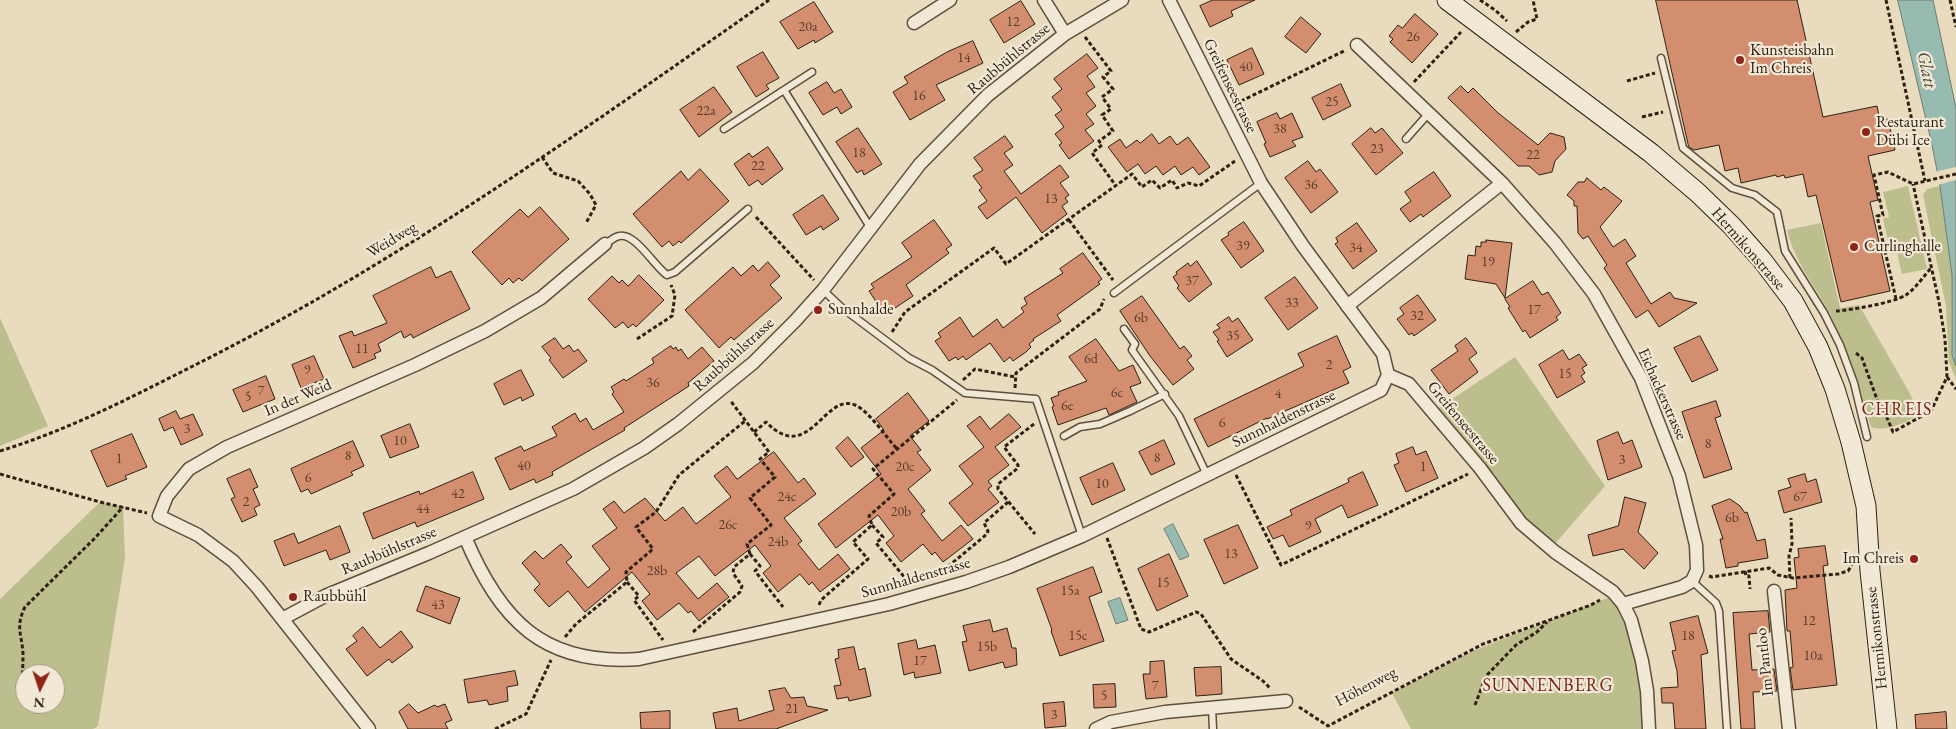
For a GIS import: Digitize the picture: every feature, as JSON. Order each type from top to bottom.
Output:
[{"type":"street","points":[[914,23],[950,0]]},
{"type":"street","points":[[1044,0],[1065,34]]},
{"type":"street","name":"Raubbühlstrasse","points":[[282,619],[325,596],[573,489],[623,461],[672,429],[753,363],[795,321],[819,285],[870,227],[920,164],[988,95],[1065,34],[1122,0]]},
{"type":"street","name":"Greifenseestrasse","points":[[1169,0],[1261,183],[1303,246],[1384,354],[1388,375],[1409,384],[1480,468],[1521,523],[1554,552],[1613,592],[1623,604],[1630,620],[1642,661],[1647,691],[1649,729]]},
{"type":"street","name":"Hermikonstrasse","points":[[1448,0],[1506,46],[1651,153],[1698,192],[1762,260],[1793,301],[1818,347],[1835,389],[1851,442],[1866,506],[1870,571],[1887,729]]},
{"type":"street","name":"Eichackerstrasse","points":[[1357,45],[1502,183],[1555,243],[1594,294],[1641,378],[1679,476],[1696,545],[1697,570],[1692,581]]},
{"type":"street","points":[[1347,306],[1502,183]]},
{"type":"street","name":"In der Weid","points":[[159,516],[167,496],[188,468],[227,447],[415,366],[485,331],[541,298],[605,244]]},
{"type":"street","name":"Sunnhaldenstrasse","points":[[465,537],[489,588],[514,619],[529,632],[547,643],[574,654],[595,659],[618,660],[657,656],[896,602],[1009,567],[1082,536],[1381,390],[1388,375]]},
{"type":"street","points":[[159,516],[198,535],[232,561],[257,586],[369,729]]},
{"type":"street","points":[[1623,604],[1682,587],[1692,581]]},
{"type":"street","name":"Im Pantloo","points":[[1774,591],[1789,729]]},
{"type":"street","points":[[1096,729],[1111,722],[1165,712],[1286,702]]},
{"type":"lane","points":[[1661,58],[1682,148],[1732,188],[1755,194],[1777,212],[1785,251],[1824,312],[1840,345],[1854,383],[1867,437]]},
{"type":"lane","points":[[724,129],[812,72]]},
{"type":"lane","points":[[784,90],[870,227]]},
{"type":"lane","points":[[1406,139],[1429,113]]},
{"type":"lane","points":[[1114,293],[1261,183]]},
{"type":"lane","points":[[605,244],[619,236],[627,236],[638,244],[660,270],[667,275],[675,272],[748,208]]},
{"type":"lane","points":[[819,285],[841,307],[886,341],[909,358],[932,370],[965,393],[1036,399],[1082,536]]},
{"type":"lane","points":[[1124,329],[1135,344],[1132,350],[1179,416],[1207,475]]},
{"type":"lane","points":[[1064,436],[1080,427],[1100,424],[1130,412],[1165,394]]},
{"type":"lane","points":[[1692,581],[1716,603],[1719,612],[1727,729]]},
{"type":"lane","points":[[1212,708],[1212,729]]},
{"type":"path","name":"Weidweg","points":[[0,451],[31,441],[114,406],[256,334],[426,234],[643,89],[769,0]]},
{"type":"path","points":[[1512,38],[1518,29],[1528,22],[1537,19],[1533,0]]},
{"type":"path","points":[[1886,0],[1927,180]]},
{"type":"path","points":[[1950,0],[1956,27]]},
{"type":"path","points":[[1481,1],[1518,29]]},
{"type":"path","points":[[1405,91],[1463,30]]},
{"type":"path","points":[[1085,36],[1111,71],[1103,77],[1113,90],[1102,97],[1111,109],[1102,115],[1113,130],[1099,141],[1102,146],[1092,153],[1116,186]]},
{"type":"path","points":[[1230,107],[1336,54]]},
{"type":"path","points":[[1627,81],[1664,71]]},
{"type":"path","points":[[1642,117],[1674,110]]},
{"type":"path","points":[[886,341],[905,312],[994,248],[1006,264],[1132,174],[1142,187],[1152,180],[1160,188],[1172,180],[1177,188],[1188,182],[1199,186],[1245,154]]},
{"type":"path","points":[[542,157],[553,173],[578,181],[590,194],[596,205],[586,223]]},
{"type":"path","points":[[1896,299],[1877,216],[1884,215],[1874,175],[1888,172],[1913,184],[1956,174]]},
{"type":"path","points":[[1840,345],[1844,344],[1862,358],[1878,402],[1893,432],[1930,411],[1938,398],[1946,377],[1946,339],[1913,184]]},
{"type":"path","points":[[748,208],[819,285]]},
{"type":"path","points":[[1069,220],[1114,281],[1109,286]]},
{"type":"path","points":[[1824,312],[1842,311],[1896,299],[1914,289],[1931,268]]},
{"type":"path","points":[[637,339],[672,316],[675,295],[667,275]]},
{"type":"path","points":[[1014,397],[1016,373],[1100,309],[1106,296]]},
{"type":"path","points":[[956,387],[975,369],[1015,377]]},
{"type":"path","points":[[1946,377],[1956,389]]},
{"type":"path","points":[[906,578],[876,543],[883,537],[872,526],[869,516],[894,494],[873,469],[965,393]]},
{"type":"path","points":[[729,399],[769,452],[760,459],[775,477],[750,498],[771,525],[747,544],[750,554],[760,566],[754,571],[783,607]]},
{"type":"path","points":[[754,432],[766,422],[775,431],[789,438],[801,434],[841,404],[852,404],[862,409],[897,449]]},
{"type":"path","points":[[1035,534],[998,489],[998,484],[1018,468],[1018,465],[1004,447],[1042,418]]},
{"type":"path","points":[[666,644],[634,600],[639,596],[627,582],[626,572],[653,549],[636,527],[656,512],[679,476],[745,421]]},
{"type":"path","points":[[1234,472],[1281,564],[1480,468]]},
{"type":"path","points":[[0,474],[159,516]]},
{"type":"path","points":[[936,580],[940,572],[986,534],[988,531],[984,523],[1008,502]]},
{"type":"path","points":[[23,664],[19,618],[24,607],[95,538],[123,507]]},
{"type":"path","points":[[1790,578],[1791,518]]},
{"type":"path","points":[[817,610],[821,600],[868,559],[853,542],[872,526]]},
{"type":"path","points":[[1106,535],[1141,629],[1149,632],[1196,612],[1201,614],[1231,660],[1263,681],[1286,702]]},
{"type":"path","points":[[692,639],[691,633],[740,592],[742,586],[733,573],[734,567],[750,554]]},
{"type":"path","points":[[1712,577],[1769,568],[1778,575],[1790,578],[1838,574],[1848,571],[1853,564]]},
{"type":"path","points":[[1745,571],[1746,576],[1749,576],[1750,589]]},
{"type":"path","points":[[562,640],[576,624],[627,582]]},
{"type":"path","name":"Höhenweg","points":[[1286,702],[1305,710],[1328,726],[1483,644],[1591,605],[1613,592]]},
{"type":"path","points":[[1475,705],[1486,676],[1516,645],[1537,632],[1547,621]]},
{"type":"path","points":[[495,729],[526,714],[553,658]]},
{"type":"green space","points":[[1908,186],[1927,269],[1902,274],[1897,253],[1891,254],[1883,219],[1889,217],[1883,192]]},
{"type":"green space","points":[[1940,186],[1952,275],[1952,355],[1956,366],[1956,379],[1949,362],[1946,306],[1923,195],[1927,189]]},
{"type":"green space","points":[[1821,223],[1840,308],[1859,305],[1920,414],[1903,423],[1882,429],[1871,427],[1853,368],[1836,326],[1795,253],[1787,230]]},
{"type":"green space","points":[[0,318],[48,426],[0,446]]},
{"type":"green space","points":[[1515,357],[1605,486],[1554,545],[1513,508],[1436,410]]},
{"type":"green space","points":[[100,502],[123,507],[125,558],[98,726],[93,729],[0,729],[0,599]]},
{"type":"green space","points":[[1610,597],[1623,611],[1642,676],[1645,729],[1411,729],[1392,693],[1470,652]]},
{"type":"water","name":"Glatt","points":[[1898,0],[1933,0],[1956,108],[1956,366],[1952,355],[1952,275],[1940,186]]},
{"type":"water","points":[[1173,524],[1189,556],[1180,560],[1164,529]]},
{"type":"water","points":[[1120,598],[1128,620],[1116,624],[1108,602]]},
{"type":"pier","points":[[1956,167],[1956,180],[1937,185],[1934,172]]},
{"type":"building","points":[[1213,0],[1255,0],[1231,11],[1233,16],[1210,27],[1200,6]]},
{"type":"building","points":[[1656,0],[1797,0],[1823,117],[1877,106],[1880,121],[1888,119],[1895,150],[1868,156],[1878,200],[1870,202],[1890,291],[1841,302],[1816,195],[1808,197],[1803,174],[1785,178],[1784,175],[1777,177],[1776,175],[1741,183],[1738,168],[1725,171],[1719,145],[1694,150],[1689,147]]},
{"type":"building","points":[[1021,1],[1035,24],[1004,43],[990,20]]},
{"type":"building","points":[[814,2],[833,32],[815,43],[814,40],[798,49],[780,22]]},
{"type":"building","points":[[1415,14],[1438,34],[1412,63],[1390,42],[1393,39],[1389,36],[1398,25],[1402,28]]},
{"type":"building","points":[[1301,17],[1321,34],[1306,53],[1285,37]]},
{"type":"building","points":[[973,41],[983,63],[936,85],[945,100],[910,120],[893,92],[908,83],[904,77],[947,52]]},
{"type":"building","points":[[1252,48],[1264,74],[1239,85],[1227,60]]},
{"type":"building","points":[[763,52],[779,78],[766,85],[769,89],[756,97],[737,67]]},
{"type":"building","points":[[1087,54],[1098,68],[1087,76],[1095,87],[1086,93],[1096,106],[1086,114],[1094,124],[1085,130],[1094,141],[1069,159],[1059,145],[1062,143],[1055,134],[1064,127],[1055,115],[1062,110],[1052,97],[1062,89],[1054,79]]},
{"type":"building","points":[[827,82],[834,93],[841,89],[852,107],[841,114],[837,107],[823,115],[809,93]]},
{"type":"building","points":[[1341,84],[1351,106],[1323,120],[1312,98]]},
{"type":"building","points":[[1461,86],[1468,93],[1473,88],[1497,112],[1538,145],[1550,133],[1564,137],[1566,149],[1555,161],[1552,172],[1539,175],[1529,166],[1518,166],[1448,98]]},
{"type":"building","points":[[714,87],[732,112],[699,137],[680,110]]},
{"type":"building","points":[[1277,113],[1280,119],[1292,113],[1303,137],[1292,141],[1296,146],[1270,157],[1257,122]]},
{"type":"building","points":[[858,128],[882,164],[864,175],[862,170],[857,173],[836,142]]},
{"type":"building","points":[[1371,128],[1375,133],[1382,128],[1403,153],[1376,175],[1352,144]]},
{"type":"building","points":[[1152,134],[1159,144],[1170,136],[1177,145],[1188,137],[1210,167],[1199,175],[1193,167],[1181,175],[1175,166],[1163,175],[1156,166],[1145,174],[1138,164],[1127,172],[1108,147],[1120,139],[1126,148],[1137,140],[1140,143]]},
{"type":"building","points":[[1005,136],[1013,147],[1004,153],[1013,165],[1004,171],[1021,194],[1060,165],[1069,177],[1060,183],[1069,195],[1065,198],[1068,202],[1062,206],[1067,214],[1042,233],[1016,197],[987,219],[978,207],[987,201],[979,190],[982,188],[973,176],[983,170],[974,158]]},
{"type":"building","points":[[768,147],[783,169],[762,185],[758,180],[749,186],[734,164],[749,153],[752,157]]},
{"type":"building","points":[[1308,161],[1316,172],[1320,169],[1338,192],[1311,213],[1285,178]]},
{"type":"building","points":[[700,169],[729,201],[681,243],[679,241],[673,246],[669,241],[662,247],[633,214],[681,171],[688,180]]},
{"type":"building","points":[[1434,172],[1451,196],[1423,217],[1421,214],[1410,222],[1400,209],[1411,201],[1405,192]]},
{"type":"building","points":[[1587,178],[1601,190],[1604,187],[1622,201],[1600,227],[1613,247],[1625,239],[1636,256],[1626,263],[1651,304],[1670,292],[1674,298],[1697,303],[1659,327],[1648,310],[1636,318],[1604,268],[1607,265],[1588,236],[1583,239],[1578,233],[1577,206],[1574,206],[1574,201],[1567,195],[1578,182],[1584,182]]},
{"type":"building","points":[[823,195],[839,219],[823,230],[821,226],[806,235],[793,215]]},
{"type":"building","points":[[540,207],[569,239],[522,281],[519,278],[513,283],[509,278],[502,285],[472,252],[520,209],[528,217]]},
{"type":"building","points":[[934,220],[952,245],[946,249],[949,253],[906,285],[913,296],[892,310],[890,307],[883,312],[869,291],[874,288],[871,284],[912,257],[902,243]]},
{"type":"building","points":[[1244,222],[1264,251],[1241,268],[1221,240]]},
{"type":"building","points":[[1357,223],[1377,251],[1353,269],[1335,244],[1338,242],[1336,238]]},
{"type":"building","points":[[1486,240],[1512,243],[1505,298],[1496,284],[1465,279],[1468,255],[1475,256],[1476,246],[1481,247],[1481,242],[1486,242]]},
{"type":"building","points":[[1083,253],[1102,279],[1098,282],[1100,284],[1057,315],[1061,321],[1033,339],[1029,344],[1031,347],[1013,361],[1010,357],[1004,362],[990,343],[966,360],[963,356],[958,360],[956,357],[949,361],[935,341],[941,337],[938,333],[960,317],[973,337],[997,319],[1003,328],[1024,312],[1021,308],[1027,304],[1024,298],[1063,273],[1060,269]]},
{"type":"building","points":[[1197,261],[1212,284],[1189,302],[1177,288],[1179,286],[1173,277],[1177,274],[1176,272],[1188,263],[1190,266]]},
{"type":"building","points":[[768,262],[780,276],[770,285],[782,298],[734,340],[731,337],[719,348],[685,310],[733,267],[741,276],[753,265],[758,271]]},
{"type":"building","points":[[431,267],[436,278],[451,271],[470,309],[413,338],[411,334],[404,338],[401,331],[378,344],[381,351],[374,354],[376,358],[353,368],[339,336],[352,331],[354,336],[387,323],[373,296]]},
{"type":"building","points":[[639,275],[664,300],[636,327],[633,324],[628,328],[623,322],[615,328],[588,299],[612,276],[619,283],[622,280],[628,286]]},
{"type":"building","points":[[1295,277],[1318,308],[1288,330],[1265,298]]},
{"type":"building","points":[[1533,281],[1542,295],[1548,292],[1561,313],[1556,317],[1558,320],[1530,338],[1525,330],[1523,332],[1508,308],[1510,307],[1505,299]]},
{"type":"building","points":[[1418,295],[1436,320],[1414,336],[1412,333],[1409,335],[1397,319],[1404,314],[1400,308]]},
{"type":"building","points":[[1142,296],[1180,349],[1184,346],[1192,356],[1187,360],[1194,369],[1173,385],[1150,356],[1120,311]]},
{"type":"building","points":[[1229,317],[1232,322],[1238,318],[1253,340],[1227,357],[1213,332],[1220,328],[1217,325]]},
{"type":"building","points":[[1337,336],[1351,367],[1343,371],[1349,383],[1267,418],[1208,447],[1194,419],[1304,366],[1298,354]]},
{"type":"building","points":[[1700,336],[1718,370],[1692,382],[1674,348]]},
{"type":"building","points":[[555,338],[563,349],[569,345],[574,352],[578,349],[587,361],[563,378],[542,347]]},
{"type":"building","points":[[1466,338],[1477,353],[1469,359],[1478,372],[1449,394],[1431,370],[1458,351],[1455,346]]},
{"type":"building","points":[[1096,339],[1119,371],[1133,365],[1141,383],[1130,387],[1137,402],[1109,415],[1106,408],[1058,425],[1051,398],[1059,395],[1058,392],[1087,381],[1069,357]]},
{"type":"building","points":[[671,346],[673,349],[676,347],[678,351],[681,349],[688,359],[702,347],[714,361],[688,383],[689,386],[624,428],[625,430],[552,472],[553,475],[536,483],[534,479],[510,490],[495,458],[521,446],[524,451],[557,436],[552,427],[575,413],[580,422],[586,418],[593,430],[624,412],[612,394],[614,392],[611,387],[624,379],[626,381],[654,363],[652,359]]},
{"type":"building","points":[[1563,350],[1569,360],[1579,354],[1587,365],[1582,368],[1585,373],[1581,376],[1585,382],[1557,398],[1539,365]]},
{"type":"building","points":[[314,356],[324,379],[301,388],[292,365]]},
{"type":"building","points":[[521,370],[534,395],[522,401],[521,397],[504,405],[494,384]]},
{"type":"building","points":[[266,376],[275,399],[243,412],[233,390]]},
{"type":"building","points":[[908,393],[929,421],[910,436],[921,450],[917,452],[931,470],[908,489],[925,511],[921,514],[942,541],[961,525],[973,539],[943,562],[935,552],[932,555],[923,544],[901,562],[886,543],[894,536],[878,515],[836,548],[818,524],[881,474],[861,448],[884,430],[876,419]]},
{"type":"building","points":[[1716,401],[1721,416],[1715,418],[1732,469],[1704,478],[1682,412]]},
{"type":"building","points":[[176,411],[180,419],[193,414],[203,435],[181,445],[173,427],[164,431],[159,419]]},
{"type":"building","points":[[1009,414],[1021,427],[995,447],[1009,465],[988,481],[992,486],[988,489],[999,502],[968,526],[949,503],[973,484],[959,466],[984,447],[967,426],[980,416],[990,429]]},
{"type":"building","points":[[410,424],[419,447],[390,458],[381,436]]},
{"type":"building","points":[[1618,432],[1623,444],[1632,440],[1642,467],[1608,480],[1597,441]]},
{"type":"building","points":[[132,434],[147,467],[125,476],[127,479],[107,487],[91,451]]},
{"type":"building","points":[[848,437],[864,457],[851,467],[836,448]]},
{"type":"building","points":[[1164,440],[1175,464],[1151,475],[1139,452]]},
{"type":"building","points":[[353,441],[364,466],[351,472],[353,475],[311,494],[308,489],[301,492],[291,469]]},
{"type":"building","points":[[1413,447],[1416,455],[1426,451],[1438,478],[1406,492],[1394,465],[1399,463],[1396,454]]},
{"type":"building","points":[[774,452],[798,483],[804,478],[816,494],[784,518],[802,541],[798,544],[819,570],[838,554],[850,569],[820,592],[812,582],[809,585],[800,574],[778,592],[763,573],[771,566],[755,545],[715,576],[699,556],[676,573],[698,599],[717,583],[729,597],[699,621],[691,611],[688,613],[679,603],[657,620],[642,601],[650,594],[632,572],[585,612],[568,591],[549,607],[534,590],[540,584],[522,563],[535,551],[543,559],[561,544],[572,557],[566,562],[588,588],[610,569],[592,546],[617,528],[603,509],[614,501],[624,513],[645,498],[665,521],[683,507],[696,524],[731,497],[714,476],[727,466],[737,479]]},
{"type":"building","points":[[1113,463],[1125,490],[1092,505],[1080,478]]},
{"type":"building","points":[[250,469],[258,487],[253,489],[260,505],[254,508],[257,515],[242,522],[231,499],[235,497],[227,479]]},
{"type":"building","points":[[473,472],[484,499],[417,527],[415,522],[373,539],[363,513],[419,491],[420,494]]},
{"type":"building","points":[[1363,472],[1378,505],[1348,518],[1342,505],[1315,519],[1321,532],[1289,547],[1283,535],[1273,539],[1267,527],[1292,515],[1290,510],[1349,482],[1348,479]]},
{"type":"building","points":[[1805,474],[1807,482],[1816,479],[1822,502],[1784,513],[1778,491],[1791,487],[1788,479]]},
{"type":"building","points":[[1625,497],[1646,503],[1638,532],[1658,553],[1644,569],[1623,549],[1593,556],[1588,535],[1618,526]]},
{"type":"building","points":[[1730,499],[1740,506],[1745,513],[1747,512],[1757,541],[1765,539],[1768,558],[1738,563],[1738,566],[1726,568],[1720,539],[1723,539],[1712,506]]},
{"type":"building","points":[[1238,525],[1258,568],[1224,584],[1204,540]]},
{"type":"building","points":[[340,526],[350,552],[330,560],[326,550],[284,566],[274,541],[294,533],[298,543]]},
{"type":"building","points":[[1825,546],[1828,565],[1823,566],[1837,685],[1793,690],[1790,668],[1793,667],[1790,631],[1787,631],[1785,590],[1797,588],[1794,558],[1799,557],[1798,549]]},
{"type":"building","points":[[1169,554],[1188,596],[1157,611],[1138,569]]},
{"type":"building","points":[[1093,567],[1102,592],[1089,597],[1104,641],[1060,656],[1037,589]]},
{"type":"building","points":[[426,586],[460,598],[450,624],[417,611]]},
{"type":"building","points":[[1768,611],[1770,632],[1749,634],[1752,670],[1774,669],[1777,691],[1753,692],[1755,729],[1741,729],[1733,613]]},
{"type":"building","points":[[1698,616],[1708,653],[1701,655],[1706,729],[1675,729],[1673,703],[1662,703],[1661,688],[1678,687],[1677,671],[1672,651],[1676,650],[1670,623]]},
{"type":"building","points":[[990,620],[993,632],[1007,628],[1012,648],[1016,648],[1017,665],[1005,668],[1003,662],[969,671],[962,642],[967,641],[963,626]]},
{"type":"building","points":[[363,627],[380,648],[401,631],[413,647],[392,663],[389,659],[367,676],[346,649],[357,641],[353,636]]},
{"type":"building","points":[[916,640],[918,649],[935,645],[941,673],[915,678],[914,672],[904,675],[898,644]]},
{"type":"building","points":[[854,647],[859,670],[865,668],[871,696],[849,701],[848,697],[837,699],[834,686],[841,685],[835,659],[839,658],[838,650]]},
{"type":"building","points":[[1164,661],[1167,697],[1146,699],[1143,674],[1150,674],[1150,662]]},
{"type":"building","points":[[1221,667],[1222,694],[1196,696],[1194,668]]},
{"type":"building","points":[[515,671],[518,685],[507,687],[508,701],[489,705],[487,700],[468,703],[464,680]]},
{"type":"building","points":[[1115,684],[1116,707],[1094,708],[1093,685]]},
{"type":"building","points":[[785,688],[791,698],[804,697],[807,706],[828,710],[776,729],[716,729],[713,713],[737,708],[739,721],[774,710],[769,691]]},
{"type":"building","points":[[1064,702],[1066,726],[1045,728],[1043,704]]},
{"type":"building","points":[[409,704],[418,713],[435,705],[437,707],[445,704],[452,720],[445,723],[448,729],[408,729],[399,712]]},
{"type":"building","points":[[670,711],[670,729],[641,729],[640,713]]},
{"type":"building","points":[[1946,712],[1947,729],[1916,729],[1915,715]]},
{"type":"place","name":"Kunsteisbahn Im Chreis","points":[[1740,60]]},
{"type":"place","name":"Restaurant Dübi Ice","points":[[1866,132]]},
{"type":"place","name":"Curlinghalle","points":[[1854,247]]},
{"type":"place","name":"Sunnhalde","points":[[818,310]]},
{"type":"place","name":"Im Chreis","points":[[1914,559]]},
{"type":"place","name":"Raubbühl","points":[[293,597]]},
{"type":"district","name":"CHREIS","points":[[1897,410]]},
{"type":"district","name":"SUNNENBERG","points":[[1548,686]]}]
